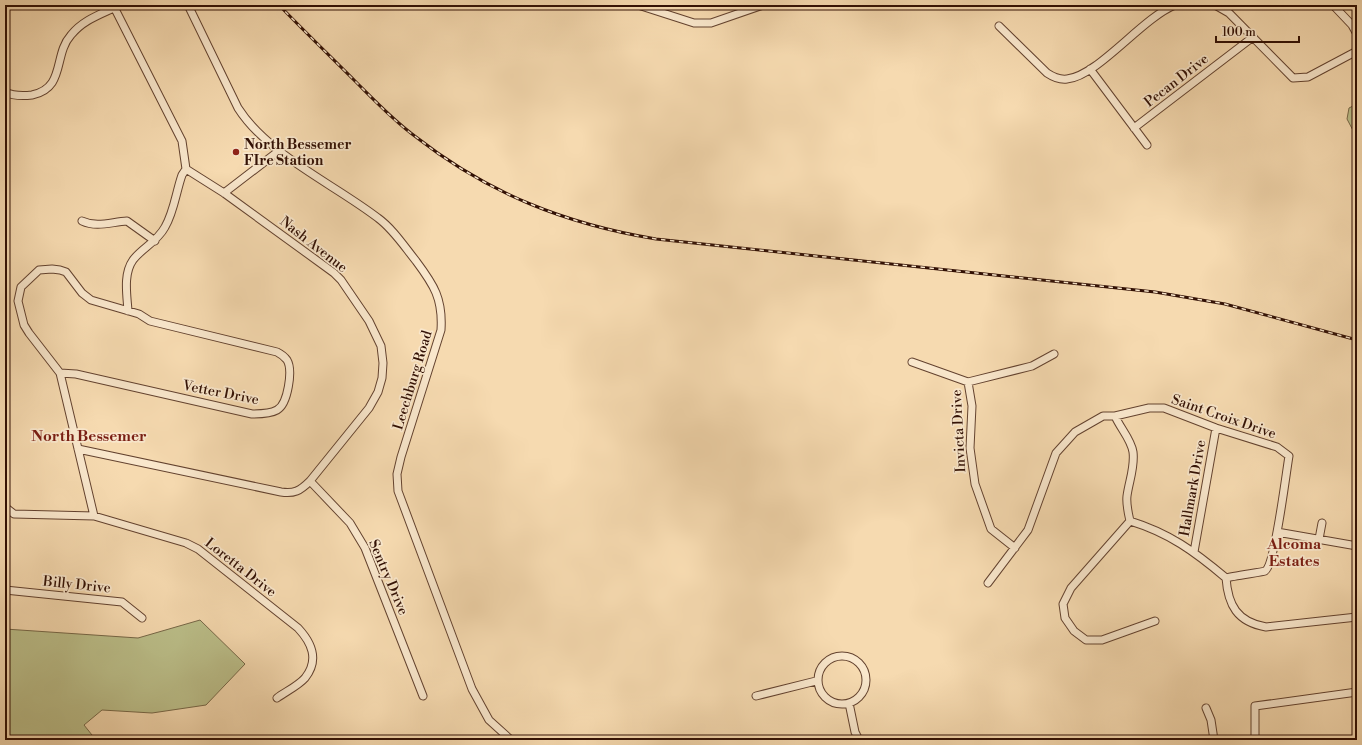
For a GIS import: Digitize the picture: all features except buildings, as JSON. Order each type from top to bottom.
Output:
[{"type":"street","name":"Leechburg Road","points":[[188,5],[238,108],[257,132],[280,150],[379,218],[395,234],[433,285],[442,311],[442,330],[401,457],[397,474],[398,491],[472,689],[489,720],[511,740]]},
{"type":"street","points":[[638,5],[694,23],[717,21],[763,5]]},
{"type":"street","points":[[999,26],[1040,67],[1056,78],[1066,80],[1075,78],[1090,69],[1158,14],[1175,5]]},
{"type":"street","points":[[1215,5],[1229,13],[1293,78],[1308,77],[1357,51]]},
{"type":"street","points":[[1333,5],[1352,25],[1357,34]]},
{"type":"street","points":[[5,92],[21,96],[33,94],[46,89],[55,80],[65,44],[70,36],[89,19],[116,6],[182,141],[186,169],[177,187],[170,218],[155,241],[134,259],[129,268],[126,288],[128,311]]},
{"type":"street","name":"Pecan Drive","points":[[1134,128],[1253,36]]},
{"type":"street","points":[[1090,69],[1147,145]]},
{"type":"street","points":[[224,193],[280,150]]},
{"type":"street","name":"Nash Avenue","points":[[78,449],[280,492],[294,493],[300,491],[310,481],[369,408],[378,392],[382,378],[383,363],[381,346],[369,321],[341,280],[334,273],[224,193],[186,169]]},
{"type":"street","points":[[82,220],[90,224],[100,225],[127,221],[155,241]]},
{"type":"street","name":"Vetter Drive","points":[[39,270],[60,270],[66,272],[82,294],[91,300],[128,311],[139,314],[150,321],[282,355],[287,360],[290,368],[289,384],[283,404],[278,410],[273,412],[252,414],[76,374],[60,373],[29,333],[20,313],[19,294],[21,287],[39,270]]},
{"type":"street","points":[[968,382],[1032,366],[1054,354]]},
{"type":"street","name":"Invicta Drive","points":[[912,362],[968,382],[972,406],[970,448],[975,484],[990,529],[1015,548]]},
{"type":"street","points":[[60,373],[94,516]]},
{"type":"street","name":"Saint Croix Drive","points":[[988,583],[1028,530],[1056,453],[1075,432],[1103,416],[1115,416],[1149,408],[1164,408],[1216,428],[1277,447],[1289,456],[1277,532],[1269,567],[1264,572],[1243,574],[1226,578]]},
{"type":"street","points":[[1115,416],[1133,451],[1134,460],[1127,497],[1130,520],[1071,588],[1063,604],[1065,618],[1074,631],[1086,640],[1102,640],[1155,621]]},
{"type":"street","name":"Hallmark Drive","points":[[1194,552],[1216,428]]},
{"type":"street","name":"Sentry Drive","points":[[310,481],[350,523],[365,548],[423,696]]},
{"type":"street","name":"Loretta Drive","points":[[5,507],[14,514],[94,516],[186,543],[198,549],[298,628],[309,640],[312,652],[311,665],[304,678],[277,698]]},
{"type":"street","points":[[1130,520],[1154,528],[1194,552],[1226,578],[1228,596],[1236,611],[1243,619],[1253,625],[1266,627],[1357,617]]},
{"type":"street","points":[[1319,539],[1322,523]]},
{"type":"street","points":[[1277,532],[1357,546]]},
{"type":"street","name":"Billy Drive","points":[[5,590],[122,602],[142,618]]},
{"type":"street","points":[[841,655],[854,659],[864,669],[866,677],[865,686],[857,699],[849,703],[837,704],[828,701],[821,694],[816,681],[818,672],[826,661],[841,655]]},
{"type":"street","points":[[756,696],[816,681]]},
{"type":"street","points":[[1255,740],[1255,706],[1357,692]]},
{"type":"street","points":[[849,703],[855,732],[859,740]]},
{"type":"street","points":[[1206,708],[1211,720],[1214,740]]},
{"type":"green space","points":[[1357,104],[1357,138],[1347,119],[1349,108]]},
{"type":"green space","points":[[200,620],[245,664],[206,705],[152,713],[102,710],[84,725],[96,740],[5,740],[5,629],[138,638]]},
{"type":"railway","points":[[279,5],[385,111],[416,137],[444,157],[472,175],[530,204],[591,225],[656,239],[1155,292],[1225,304],[1357,340]]},
{"type":"place","name":"North Bessemer FIre Station","points":[[236,152]]},
{"type":"district","name":"North Bessemer","points":[[89,436]]},
{"type":"district","name":"Alcoma Estates","points":[[1294,552]]}]
